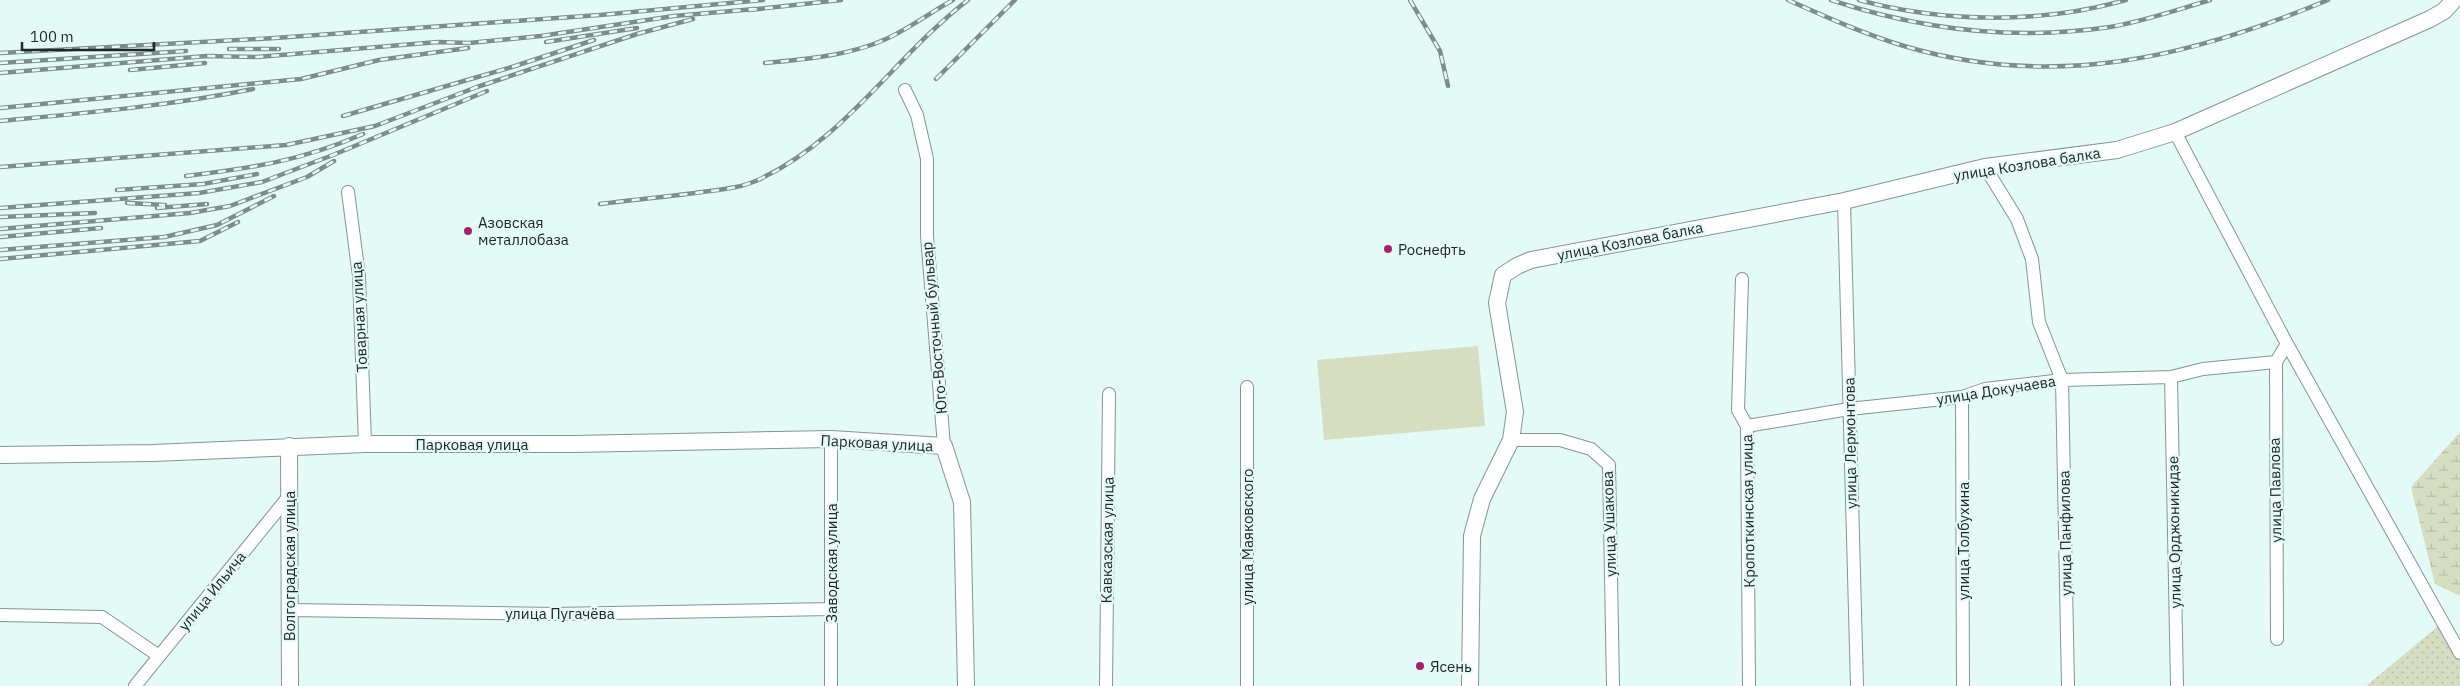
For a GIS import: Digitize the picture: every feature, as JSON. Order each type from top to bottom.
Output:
[{"type":"main road","name":"улица Козлова балка","points":[[1511,440],[1515,412],[1497,303],[1503,275],[1517,266],[1531,260],[1844,200],[1985,167],[2102,153],[2175,132],[2449,5]]},
{"type":"main road","name":"Парковая улица","points":[[0,455],[153,452],[365,444],[573,444],[831,439],[944,446]]},
{"type":"main road","points":[[1470,686],[1472,536],[1482,499],[1511,440]]},
{"type":"main road","name":"Волгоградская улица","points":[[289,446],[290,686]]},
{"type":"main road","name":"Юго-Восточный бульвар","points":[[944,446],[962,502],[966,686]]},
{"type":"street","name":"Юго-Восточный бульвар","points":[[905,90],[917,114],[926,159],[927,236],[944,446]]},
{"type":"street","points":[[2175,132],[2287,344],[2460,653]]},
{"type":"street","points":[[1985,167],[2017,219],[2032,259],[2039,322],[2062,380]]},
{"type":"street","name":"Товарная улица","points":[[348,192],[358,276],[365,444]]},
{"type":"street","name":"улица Лермонтова","points":[[1844,200],[1856,686]]},
{"type":"street","name":"Кропоткинская улица","points":[[1742,279],[1738,410],[1747,426],[1749,686]]},
{"type":"street","points":[[2276,362],[2287,344]]},
{"type":"street","name":"улица Докучаева","points":[[1747,426],[1849,409],[1962,397],[1985,390],[2062,380],[2171,378],[2203,369],[2276,362]]},
{"type":"street","name":"улица Павлова","points":[[2276,362],[2277,639]]},
{"type":"street","name":"улица Орджоникидзе","points":[[2171,378],[2176,686]]},
{"type":"street","name":"улица Панфилова","points":[[2062,380],[2068,686]]},
{"type":"street","name":"улица Маяковского","points":[[1247,387],[1247,686]]},
{"type":"street","name":"Кавказская улица","points":[[1106,686],[1109,394]]},
{"type":"street","name":"улица Толбухина","points":[[1962,397],[1964,686]]},
{"type":"street","name":"Заводская улица","points":[[831,439],[831,686]]},
{"type":"street","name":"улица Ушакова","points":[[1511,440],[1560,440],[1591,449],[1609,466],[1613,686]]},
{"type":"street","name":"улица Ильича","points":[[135,686],[289,496]]},
{"type":"street","name":"улица Пугачёва","points":[[289,610],[554,614],[831,609]]},
{"type":"street","points":[[0,615],[102,617],[159,656]]},
{"type":"green space","points":[[1478,346],[1485,426],[1324,440],[1317,360]]},
{"type":"green space","points":[[2460,432],[2460,596],[2435,584],[2411,487]]},
{"type":"green space","points":[[2443,622],[2460,653],[2460,686],[2366,686]]},
{"type":"railway","points":[[0,53],[275,38],[600,15],[763,0]]},
{"type":"railway","points":[[749,10],[841,0]]},
{"type":"railway","points":[[765,63],[827,56],[872,45],[904,30],[953,0]]},
{"type":"railway","points":[[600,204],[735,187],[758,180],[789,163],[817,143],[843,120],[941,22],[968,0]]},
{"type":"railway","points":[[936,79],[1015,0]]},
{"type":"railway","points":[[1410,0],[1440,51],[1448,86]]},
{"type":"railway","points":[[1788,0],[1860,31],[1904,46],[1959,59],[2014,66],[2067,66],[2120,61],[2172,52],[2224,38],[2328,0]]},
{"type":"railway","points":[[1831,0],[1900,19],[1969,30],[2004,33],[2074,31],[2123,25],[2210,0]]},
{"type":"railway","points":[[1859,0],[1891,8],[1925,13],[1992,18],[2027,17],[2060,13],[2094,8],[2126,0]]},
{"type":"railway","points":[[0,73],[207,56],[257,57],[438,42],[469,43],[541,36],[674,16],[755,9]]},
{"type":"railway","points":[[0,167],[286,145],[375,126],[477,87],[637,34],[693,19]]},
{"type":"railway","points":[[546,42],[637,28]]},
{"type":"railway","points":[[343,116],[512,67],[594,40]]},
{"type":"railway","points":[[0,108],[301,79],[379,60],[468,48]]},
{"type":"railway","points":[[229,49],[279,49]]},
{"type":"railway","points":[[0,63],[186,51]]},
{"type":"railway","points":[[130,70],[205,63]]},
{"type":"railway","points":[[0,121],[95,112],[253,89]]},
{"type":"railway","points":[[0,208],[199,193],[262,182],[333,155],[487,91]]},
{"type":"railway","points":[[186,176],[276,162],[318,151],[363,134]]},
{"type":"railway","points":[[0,229],[190,213],[230,206],[307,177],[334,161]]},
{"type":"railway","points":[[117,190],[203,184],[257,174]]},
{"type":"railway","points":[[0,250],[164,237],[217,225],[274,196]]},
{"type":"railway","points":[[127,203],[165,205]]},
{"type":"railway","points":[[157,208],[207,204]]},
{"type":"railway","points":[[0,217],[95,213]]},
{"type":"railway","points":[[0,259],[200,241],[238,222]]},
{"type":"railway","points":[[0,237],[101,228]]},
{"type":"place","name":"Азовская металлобаза","points":[[468,231]]},
{"type":"place","name":"Роснефть","points":[[1388,249]]},
{"type":"place","name":"Ясень","points":[[1420,666]]}]
